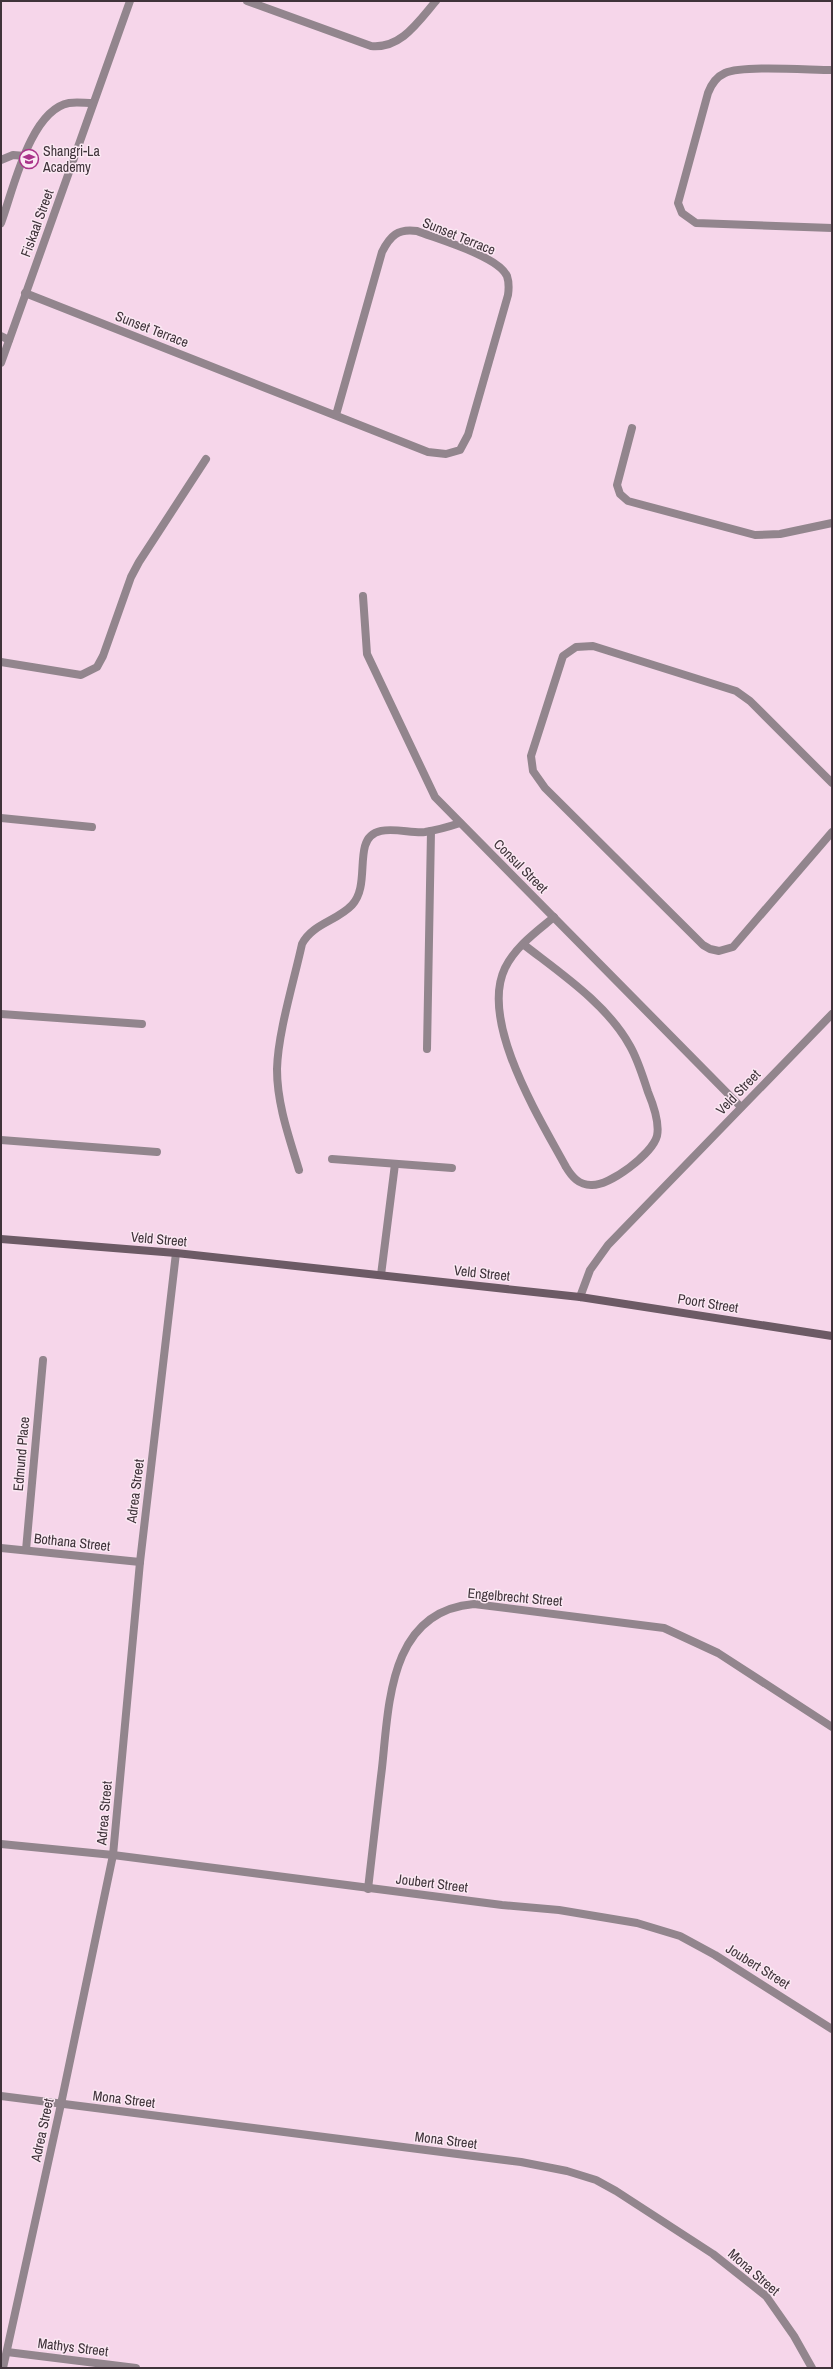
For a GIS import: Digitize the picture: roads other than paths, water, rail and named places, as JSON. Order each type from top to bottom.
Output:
[{"type":"street","name":"Fiskaal Street","points":[[1,363],[130,1]]},
{"type":"street","points":[[247,1],[371,46],[382,47],[390,45],[407,34],[436,1]]},
{"type":"street","points":[[832,70],[742,70],[724,73],[717,78],[708,93],[678,203],[686,217],[696,222],[832,228]]},
{"type":"street","points":[[1,223],[32,137],[40,123],[58,108],[68,103],[93,103]]},
{"type":"street","points":[[1,160],[13,155],[25,156]]},
{"type":"street","name":"Sunset Terrace","points":[[25,293],[428,452],[446,454],[460,450],[468,435],[506,307],[509,284],[502,269],[480,256],[416,232],[406,230],[392,235],[382,252],[336,415]]},
{"type":"street","points":[[1,336],[9,340]]},
{"type":"street","points":[[632,428],[617,485],[620,494],[628,500],[755,535],[780,534],[832,523]]},
{"type":"street","points":[[1,662],[80,675],[97,667],[103,656],[131,577],[139,562],[206,459]]},
{"type":"street","name":"Consul Street","points":[[364,596],[366,647],[370,662],[397,714],[432,792],[460,823],[741,1107]]},
{"type":"street","points":[[832,783],[750,701],[736,691],[593,646],[576,647],[563,656],[531,756],[533,771],[545,788],[683,925],[710,949],[726,950],[733,947],[832,832]]},
{"type":"street","points":[[1,818],[92,827]]},
{"type":"street","points":[[299,1170],[281,1106],[277,1070],[279,1048],[302,944],[306,936],[313,930],[329,922],[352,904],[360,889],[365,846],[373,833],[380,830],[431,831],[460,823]]},
{"type":"street","points":[[427,1049],[431,831]]},
{"type":"street","points":[[522,944],[581,991],[616,1025],[635,1057],[652,1103],[657,1135],[652,1147],[630,1167],[600,1184],[584,1184],[576,1180],[571,1174],[515,1068],[504,1031],[499,994],[501,979],[505,968],[522,944],[554,917]]},
{"type":"street","points":[[1,1014],[142,1024]]},
{"type":"street","name":"Veld Street","points":[[1,1239],[176,1253],[580,1297],[590,1270],[608,1245],[831,1015]]},
{"type":"street","points":[[1,1140],[156,1152]]},
{"type":"street","points":[[332,1159],[452,1168]]},
{"type":"street","points":[[381,1275],[395,1164]]},
{"type":"street","name":"Adrea Street","points":[[3,2368],[61,2104],[113,1855],[140,1562],[176,1253]]},
{"type":"street","name":"Poort Street","points":[[580,1297],[832,1336]]},
{"type":"street","name":"Edmund Place","points":[[26,1550],[43,1360]]},
{"type":"street","name":"Bothana Street","points":[[1,1548],[140,1562]]},
{"type":"street","name":"Engelbrecht Street","points":[[368,1889],[394,1675],[410,1641],[431,1618],[451,1607],[474,1604],[647,1624],[664,1628],[718,1653],[832,1727]]},
{"type":"street","name":"Joubert Street","points":[[1,1844],[113,1855],[368,1889],[559,1910],[637,1922],[680,1936],[715,1955],[832,2029]]},
{"type":"street","name":"Mona Street","points":[[1,2096],[521,2162],[583,2175],[616,2191],[713,2254],[752,2283],[766,2296],[779,2313],[812,2368]]},
{"type":"street","name":"Mathys Street","points":[[7,2352],[136,2368]]},
{"type":"place","name":"Shangri-La Academy","points":[[29,159]]}]
